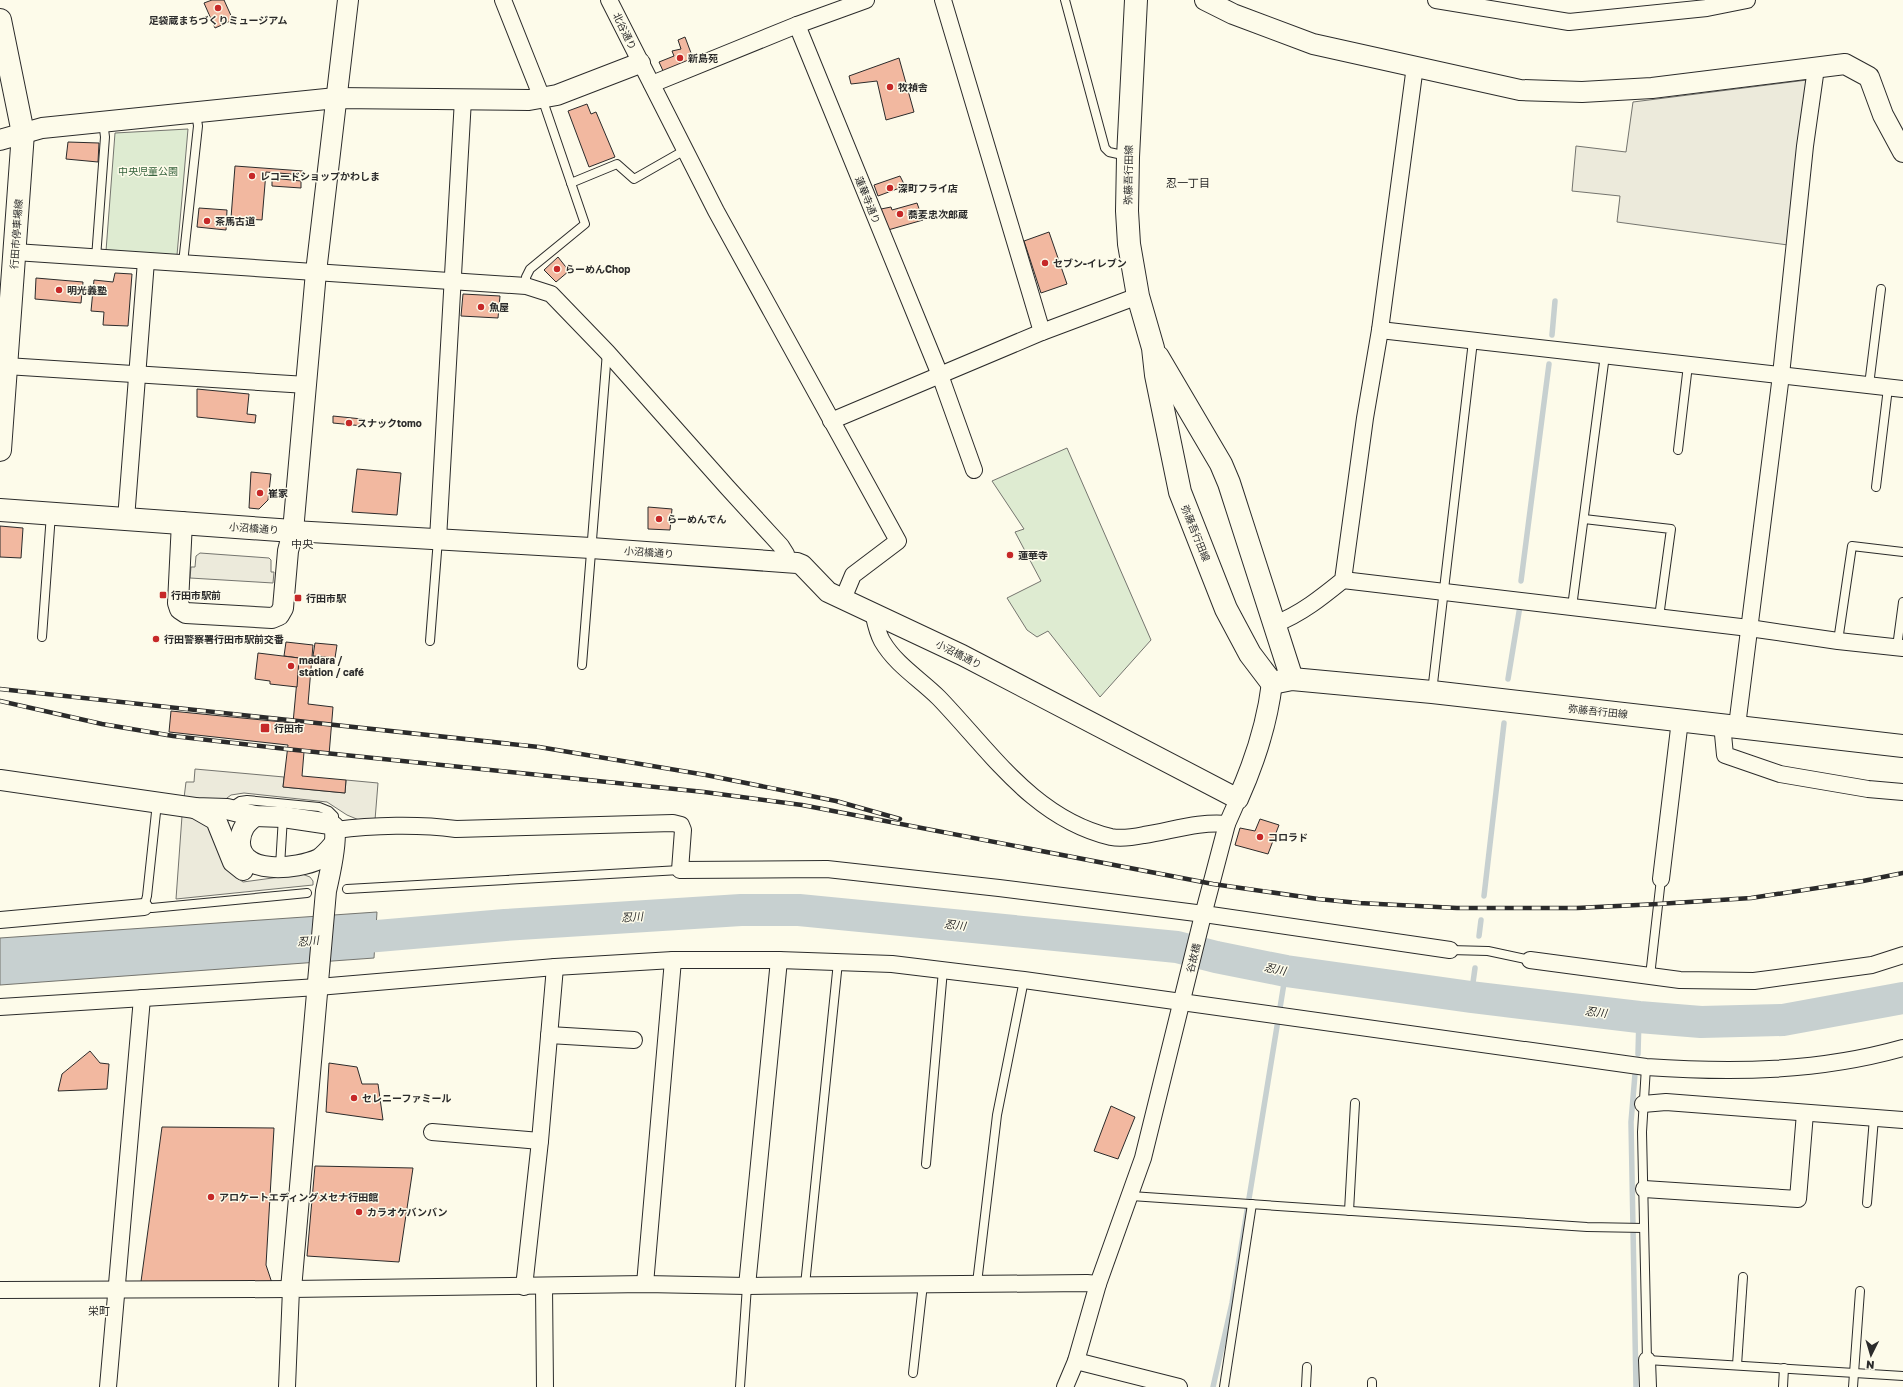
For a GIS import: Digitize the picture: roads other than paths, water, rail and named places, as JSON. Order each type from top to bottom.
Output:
[{"type":"main road","name":"弥藤吾行田線","points":[[1136,0],[1128,157],[1127,211],[1129,244],[1138,296],[1153,348],[1156,375],[1180,492],[1226,609],[1250,654],[1282,681],[1432,692],[1903,746]]},
{"type":"main road","name":"行田市停車場線","points":[[0,20],[22,133],[15,252],[4,337],[6,366],[0,450]]},
{"type":"main road","name":"弥藤吾行田線","points":[[1153,348],[1221,464],[1230,483],[1275,624],[1282,681]]},
{"type":"main road","name":"小沼橋通り","points":[[0,510],[293,531]]},
{"type":"street","points":[[182,522],[178,603],[180,609],[186,613],[272,618],[279,614],[282,608],[288,551],[293,531],[308,385],[316,272],[348,0]]},
{"type":"street","points":[[503,0],[542,98]]},
{"type":"street","name":"北谷通り","points":[[609,0],[716,211],[898,541],[853,575],[843,599]]},
{"type":"street","points":[[652,84],[797,25],[866,0]]},
{"type":"street","points":[[943,0],[1042,332]]},
{"type":"street","points":[[1205,0],[1233,14],[1312,44],[1520,90],[1582,92],[1652,88],[1845,64],[1870,77],[1883,115],[1903,152]]},
{"type":"street","points":[[1436,0],[1569,22],[1707,8],[1747,0]]},
{"type":"street","name":"蓮華寺通り","points":[[797,25],[940,375],[974,470]]},
{"type":"street","points":[[0,140],[42,128],[336,98],[529,100],[557,95],[640,63]]},
{"type":"street","points":[[1275,624],[1290,618],[1322,597],[1343,580],[1365,418],[1380,330],[1415,66]]},
{"type":"street","points":[[1816,68],[1805,146],[1781,375],[1749,628],[1725,755],[1780,774],[1868,790],[1903,792]]},
{"type":"street","points":[[438,539],[463,99]]},
{"type":"street","points":[[15,252],[526,286],[550,294],[607,352],[726,487],[781,546],[786,554],[788,562]]},
{"type":"street","points":[[126,519],[146,261]]},
{"type":"street","points":[[831,421],[1042,332],[1138,296]]},
{"type":"street","points":[[1380,330],[1896,389]]},
{"type":"street","points":[[6,366],[138,373],[308,385]]},
{"type":"street","name":"小沼橋通り","points":[[293,531],[591,548],[788,562],[802,566],[828,592],[962,655],[1238,799]]},
{"type":"street","points":[[1343,580],[1659,617],[1900,648]]},
{"type":"street","points":[[873,612],[882,641],[901,665],[938,697],[1015,782],[1050,808],[1074,823],[1112,837],[1134,837],[1208,824],[1228,824]]},
{"type":"street","points":[[1238,799],[1255,760],[1268,713],[1282,681]]},
{"type":"street","points":[[1661,879],[1680,720]]},
{"type":"street","points":[[0,780],[195,808],[227,809],[255,816]]},
{"type":"street","name":"谷故橋","points":[[1065,1387],[1076,1361],[1098,1284],[1131,1196],[1143,1158],[1203,917],[1228,824],[1238,799]]},
{"type":"street","points":[[195,808],[216,820],[233,862],[242,870],[256,872],[317,860],[328,852],[335,834],[352,828],[436,826],[463,829],[673,823],[682,824],[684,830],[680,870],[827,869],[999,888],[1450,950]]},
{"type":"street","points":[[287,1387],[291,1289],[319,984],[319,893],[312,870],[250,862],[241,852],[241,835],[245,823],[255,816],[284,810],[330,824],[335,834],[330,874],[319,893]]},
{"type":"street","points":[[0,920],[144,907]]},
{"type":"street","points":[[1530,960],[1680,980],[1754,981],[1872,965],[1903,955]]},
{"type":"street","points":[[645,1284],[672,960]]},
{"type":"street","points":[[0,1007],[142,998],[555,967],[672,960],[779,960],[892,964],[1182,999],[1646,1067],[1741,1071],[1776,1070],[1850,1060],[1903,1048]]},
{"type":"street","points":[[747,1286],[779,960]]},
{"type":"street","points":[[524,1287],[540,1141],[555,967]]},
{"type":"street","points":[[108,1387],[118,1289],[142,998]]},
{"type":"street","points":[[549,1035],[634,1040]]},
{"type":"street","points":[[1643,1104],[1666,1102],[1903,1120]]},
{"type":"street","points":[[1644,1189],[1798,1199],[1804,1113]]},
{"type":"street","points":[[432,1132],[540,1141]]},
{"type":"street","points":[[0,1290],[524,1287],[645,1284],[747,1286],[977,1283],[1098,1284]]},
{"type":"street","points":[[544,1286],[545,1387]]},
{"type":"street","points":[[1647,1360],[1648,1387]]},
{"type":"street","points":[[1076,1361],[1179,1387]]},
{"type":"lane","points":[[1065,0],[1105,148],[1109,152],[1128,157]]},
{"type":"lane","points":[[526,286],[526,277],[530,269],[586,224],[542,98]]},
{"type":"lane","points":[[183,263],[198,126],[196,112]]},
{"type":"lane","points":[[96,258],[105,137],[103,121]]},
{"type":"lane","points":[[571,183],[618,164],[634,179],[685,150]]},
{"type":"lane","points":[[1869,385],[1881,290]]},
{"type":"lane","points":[[1432,692],[1473,341]]},
{"type":"lane","points":[[582,665],[607,352]]},
{"type":"lane","points":[[1572,607],[1605,355]]},
{"type":"lane","points":[[1678,450],[1688,365]]},
{"type":"lane","points":[[1876,487],[1896,389]]},
{"type":"lane","points":[[42,637],[51,514]]},
{"type":"lane","points":[[1584,519],[1671,529],[1659,617]]},
{"type":"lane","points":[[430,641],[438,539]]},
{"type":"lane","points":[[1838,641],[1852,546],[1903,552]]},
{"type":"lane","points":[[1900,648],[1903,602]]},
{"type":"lane","points":[[227,809],[240,801],[247,800],[284,810],[282,866]]},
{"type":"lane","points":[[157,802],[147,896],[144,907],[152,908],[319,893]]},
{"type":"lane","points":[[346,889],[680,870]]},
{"type":"lane","points":[[1650,976],[1661,879]]},
{"type":"lane","points":[[1450,950],[1488,951],[1530,960]]},
{"type":"lane","points":[[804,1285],[838,962]]},
{"type":"lane","points":[[926,1164],[943,970]]},
{"type":"lane","points":[[977,1283],[996,1115],[1024,980]]},
{"type":"lane","points":[[1646,1067],[1642,1132],[1647,1360],[1903,1376]]},
{"type":"lane","points":[[1349,1211],[1355,1103]]},
{"type":"lane","points":[[1867,1203],[1874,1118]]},
{"type":"lane","points":[[1131,1196],[1587,1227],[1644,1228]]},
{"type":"lane","points":[[1224,1387],[1252,1204]]},
{"type":"lane","points":[[1737,1365],[1743,1277]]},
{"type":"lane","points":[[913,1372],[923,1284]]},
{"type":"lane","points":[[740,1387],[747,1286]]},
{"type":"lane","points":[[1853,1387],[1860,1291]]},
{"type":"lane","points":[[1306,1387],[1308,1367]]},
{"type":"lane","points":[[1783,1387],[1784,1368]]},
{"type":"water","points":[[377,912],[374,958],[0,985],[0,938]]},
{"type":"waterway","points":[[1552,335],[1555,301]]},
{"type":"waterway","points":[[1521,581],[1549,364]]},
{"type":"waterway","points":[[1508,679],[1520,606]]},
{"type":"waterway","points":[[1484,896],[1504,723]]},
{"type":"waterway","name":"忍川","points":[[331,940],[505,925],[741,910],[799,910],[1177,947],[1216,957],[1286,971],[1471,997],[1639,1017],[1701,1022],[1783,1020],[1903,998]]},
{"type":"waterway","points":[[1479,936],[1481,920]]},
{"type":"waterway","points":[[1471,997],[1475,968]]},
{"type":"waterway","points":[[1213,1387],[1232,1303],[1286,971]]},
{"type":"waterway","points":[[1638,1054],[1639,1017]]},
{"type":"waterway","points":[[1635,1074],[1631,1122],[1636,1387]]},
{"type":"railway","points":[[0,689],[539,747],[706,775],[836,801],[900,819]]},
{"type":"railway","points":[[0,701],[102,724],[173,736],[704,792],[802,805],[1213,884],[1318,899],[1359,903],[1457,908],[1577,908],[1658,904],[1751,898],[1863,881],[1903,873]]},
{"type":"place","name":"足袋蔵まちづくりミュージアム","points":[[218,8]]},
{"type":"place","name":"新島苑","points":[[680,58]]},
{"type":"place","name":"牧禎舎","points":[[890,87]]},
{"type":"place","name":"レコードショップかわしま","points":[[252,176]]},
{"type":"place","name":"深町フライ店","points":[[890,188]]},
{"type":"place","name":"蕎麦忠次郎蔵","points":[[900,214]]},
{"type":"place","name":"茶馬古道","points":[[207,221]]},
{"type":"place","name":"セブン-イレブン","points":[[1045,263]]},
{"type":"place","name":"らーめんChop","points":[[557,269]]},
{"type":"place","name":"明光義塾","points":[[59,290]]},
{"type":"place","name":"魚屋","points":[[481,307]]},
{"type":"place","name":"スナックtomo","points":[[349,423]]},
{"type":"place","name":"崔家","points":[[260,493]]},
{"type":"place","name":"らーめんでん","points":[[659,519]]},
{"type":"place","name":"蓮華寺","points":[[1010,555]]},
{"type":"place","name":"行田市駅前","points":[[163,595]]},
{"type":"place","name":"行田市駅","points":[[298,598]]},
{"type":"place","name":"行田警察署行田市駅前交番","points":[[156,639]]},
{"type":"place","name":"madara / station / café","points":[[291,666]]},
{"type":"place","name":"行田市","points":[[265,728]]},
{"type":"place","name":"コロラド","points":[[1260,837]]},
{"type":"place","name":"セレニーファミール","points":[[354,1098]]},
{"type":"place","name":"アロケートエディングメセナ行田館","points":[[211,1197]]},
{"type":"place","name":"カラオケバンバン","points":[[359,1212]]},
{"type":"district","name":"忍一丁目","points":[[1188,183]]},
{"type":"district","name":"中央","points":[[302,544]]},
{"type":"district","name":"栄町","points":[[99,1311]]},
{"type":"park label","name":"中央児童公園","points":[[148,171]]}]
